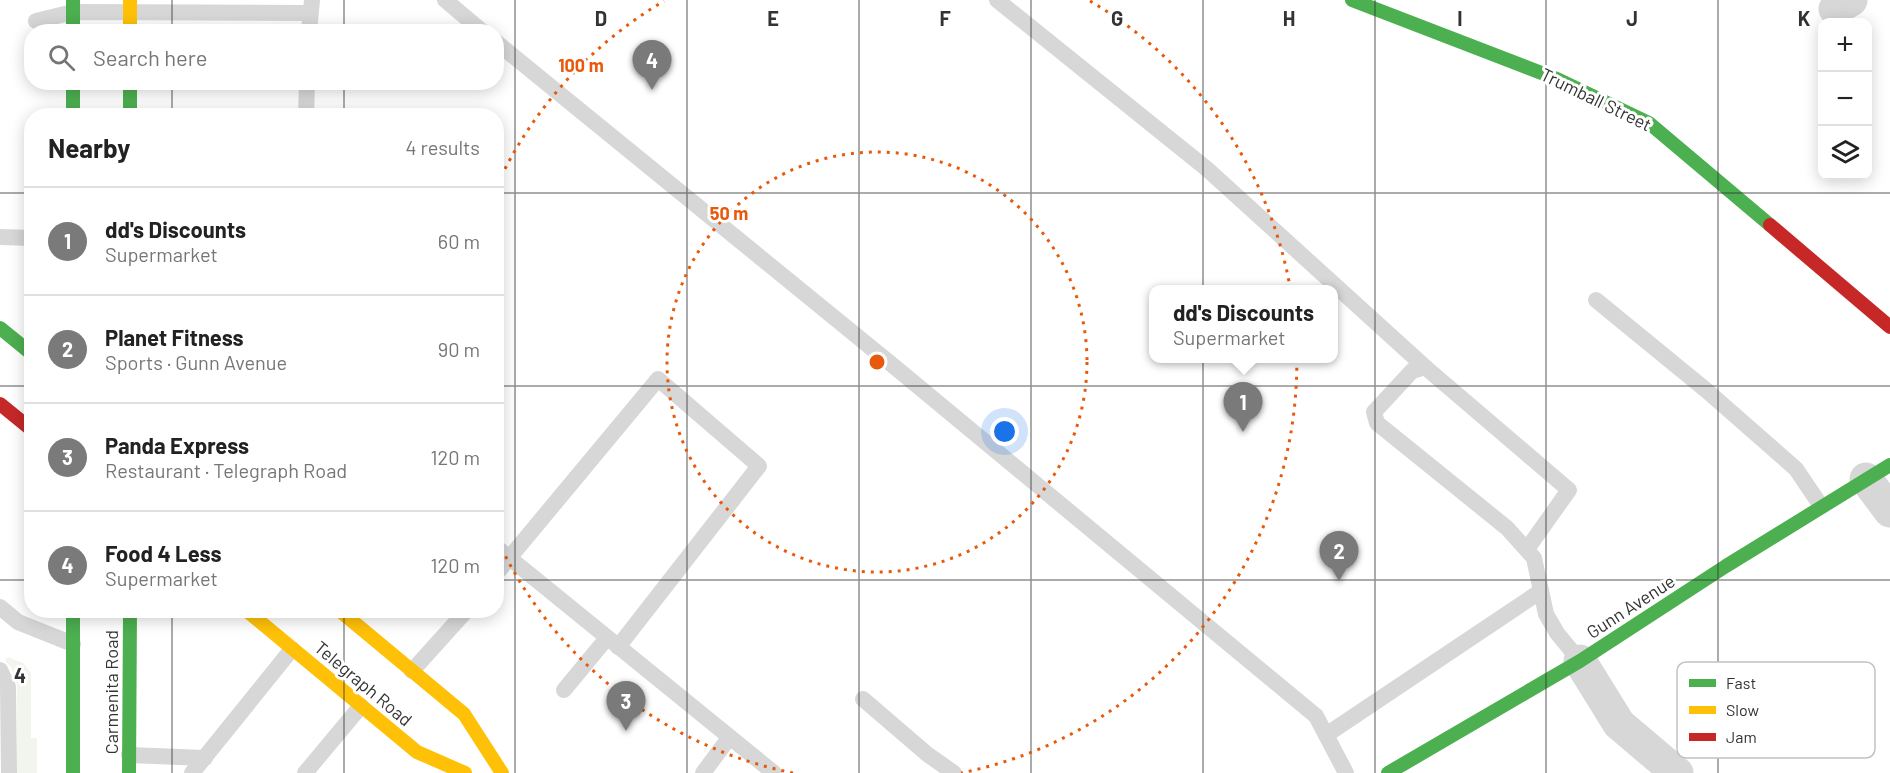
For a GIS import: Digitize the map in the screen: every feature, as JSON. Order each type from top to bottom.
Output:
[{"type":"street","name":"Trumball Street","points":[[1352,0],[1557,79],[1649,123],[1890,327]]},
{"type":"street","points":[[73,6],[73,24]]},
{"type":"street","points":[[130,6],[130,24]]},
{"type":"street","points":[[73,90],[73,108]]},
{"type":"street","points":[[130,90],[130,108]]},
{"type":"street","points":[[0,328],[24,348]]},
{"type":"street","points":[[0,404],[24,424]]},
{"type":"street","points":[[1878,472],[1890,511]]},
{"type":"street","name":"Gunn Avenue","points":[[1388,773],[1580,661],[1821,506],[1878,472]]},
{"type":"street","points":[[73,618],[74,773]]},
{"type":"street","name":"Carmenita Road","points":[[129,773],[130,618]]},
{"type":"street","name":"Telegraph Road","points":[[255,618],[417,752],[465,773]]},
{"type":"street","points":[[349,618],[464,714],[502,773]]},
{"type":"street","points":[[1580,661],[1619,724],[1677,773]]},
{"type":"lane","points":[[445,0],[474,24]]},
{"type":"lane","points":[[997,0],[1207,169],[1335,285]]},
{"type":"lane","points":[[36,21],[73,6],[311,7],[310,24]]},
{"type":"lane","points":[[504,49],[881,355],[1316,716],[1346,773]]},
{"type":"lane","points":[[306,108],[307,90]]},
{"type":"lane","points":[[0,237],[24,238]]},
{"type":"lane","points":[[1338,288],[1425,367],[1569,490],[1527,549]]},
{"type":"lane","points":[[1596,300],[1706,390],[1796,469],[1821,506]]},
{"type":"lane","points":[[1425,367],[1412,371],[1374,412],[1377,423],[1507,528],[1527,549],[1534,558],[1546,614],[1557,633],[1580,661]]},
{"type":"lane","points":[[504,551],[658,380],[759,466],[613,642],[564,690]]},
{"type":"lane","points":[[504,553],[774,773]]},
{"type":"lane","points":[[1326,735],[1541,591]]},
{"type":"lane","points":[[0,608],[18,622],[73,644]]},
{"type":"lane","points":[[412,671],[460,618]]},
{"type":"lane","points":[[192,773],[292,649]]},
{"type":"lane","points":[[0,670],[8,687],[9,773]]},
{"type":"lane","points":[[863,699],[927,754],[954,773]]},
{"type":"lane","points":[[305,773],[361,706]]},
{"type":"lane","points":[[703,773],[729,738]]},
{"type":"lane","points":[[129,755],[205,758]]},
{"type":"shaded area","points":[[8,657],[23,663],[31,673],[31,738],[37,738],[37,773],[17,773],[17,683],[11,667],[5,660]]},
{"type":"traffic: fast","points":[[73,0],[73,24]]},
{"type":"traffic: fast","points":[[1352,0],[1557,79],[1649,123],[1770,225]]},
{"type":"traffic: fast","points":[[73,90],[73,108]]},
{"type":"traffic: fast","points":[[130,90],[130,108]]},
{"type":"traffic: fast","points":[[0,328],[24,348]]},
{"type":"traffic: fast","points":[[1388,773],[1580,661],[1726,566],[1890,465]]},
{"type":"traffic: fast","points":[[73,618],[73,773]]},
{"type":"traffic: fast","points":[[129,773],[130,618]]},
{"type":"traffic: slow","points":[[130,0],[130,24]]},
{"type":"traffic: slow","points":[[256,618],[417,752],[465,773]]},
{"type":"traffic: slow","points":[[349,618],[464,714],[502,773]]},
{"type":"traffic: jam","points":[[1770,225],[1890,327]]},
{"type":"traffic: jam","points":[[0,404],[24,424]]},
{"type":"place","name":"Food 4 Less","points":[[652,90]]},
{"type":"place","name":"dd's Discounts","points":[[1243,432]]},
{"type":"place","name":"Planet Fitness","points":[[1339,581]]},
{"type":"place","name":"Panda Express","points":[[626,731]]}]
